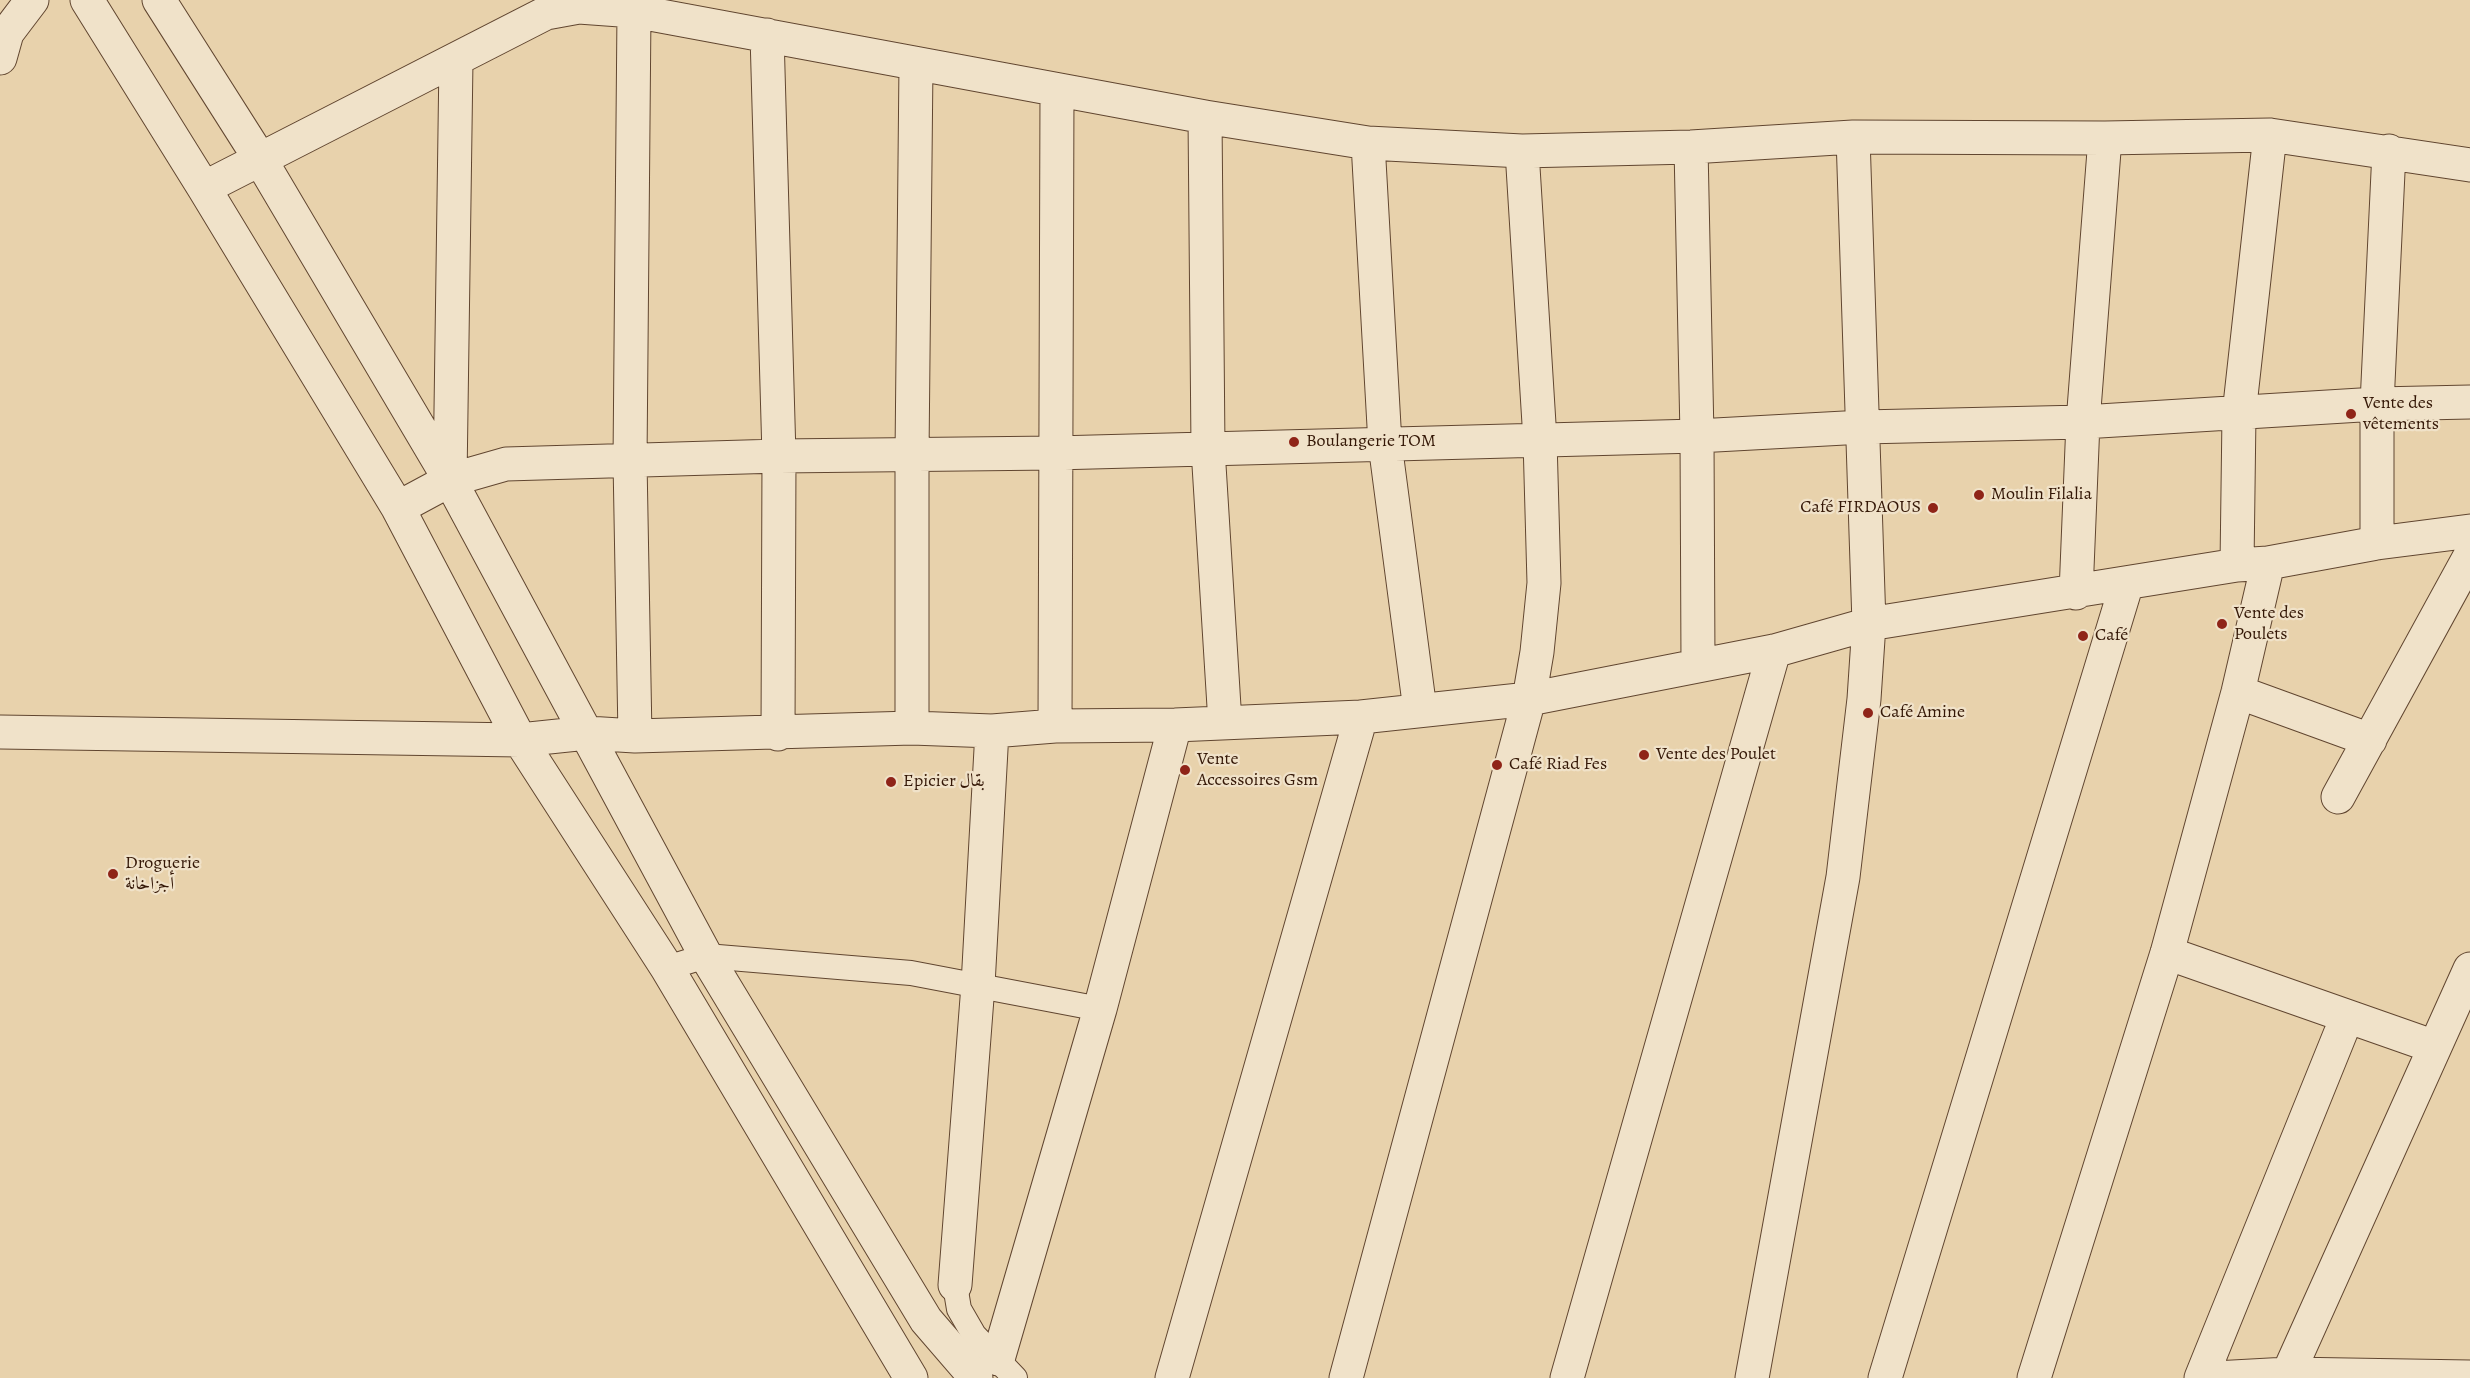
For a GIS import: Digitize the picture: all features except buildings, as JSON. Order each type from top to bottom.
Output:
[{"type":"street","points":[[2,41],[32,0]]},
{"type":"street","points":[[87,0],[398,508],[520,740],[667,968],[911,1378]]},
{"type":"street","points":[[159,0],[260,159],[450,480],[706,957],[926,1320],[996,1372],[1100,1009],[1175,724]]},
{"type":"street","points":[[204,188],[546,13],[579,7],[634,11],[1205,117],[1368,143],[1522,151],[1691,147],[1853,137],[2105,138],[2270,135],[2470,165]]},
{"type":"street","points":[[634,11],[630,461],[634,736]]},
{"type":"street","points":[[767,35],[779,456],[778,734]]},
{"type":"street","points":[[450,480],[456,60]]},
{"type":"street","points":[[912,728],[916,64]]},
{"type":"street","points":[[1055,726],[1057,90]]},
{"type":"street","points":[[1205,117],[1208,449],[1225,723]]},
{"type":"street","points":[[2034,1378],[2167,953],[2238,693],[2252,564],[2239,414],[2270,135]]},
{"type":"street","points":[[1752,1378],[1843,877],[1864,699],[1869,624],[1853,137]]},
{"type":"street","points":[[2076,593],[2084,422],[2105,138]]},
{"type":"street","points":[[1368,143],[1385,444],[1420,710]]},
{"type":"street","points":[[1691,147],[1697,436],[1698,665]]},
{"type":"street","points":[[1346,1378],[1529,699],[1537,652],[1544,583],[1540,440],[1522,151]]},
{"type":"street","points":[[2377,543],[2378,405],[2389,152]]},
{"type":"street","points":[[398,508],[450,480],[506,464],[779,456],[1055,453],[1697,436],[1863,427],[2084,422],[2470,402]]},
{"type":"street","points":[[0,732],[520,740],[587,733],[634,736],[778,734],[912,728],[992,731],[1055,726],[1225,723],[1361,717],[1529,699],[1774,651],[1869,624],[2076,593],[2377,543],[2470,531]]},
{"type":"street","points":[[2338,797],[2470,556]]},
{"type":"street","points":[[1885,1378],[2127,583]]},
{"type":"street","points":[[1567,1378],[1774,651]]},
{"type":"street","points":[[2238,693],[2370,740]]},
{"type":"street","points":[[1172,1378],[1361,717]]},
{"type":"street","points":[[955,1285],[978,985],[992,731]]},
{"type":"street","points":[[2167,953],[2435,1047]]},
{"type":"street","points":[[2288,1374],[2470,969]]},
{"type":"street","points":[[2201,1378],[2347,1017]]},
{"type":"street","points":[[2215,1378],[2288,1374],[2470,1377]]},
{"type":"lane","points":[[667,968],[706,957],[911,973],[1100,1009]]},
{"type":"lane","points":[[955,1285],[959,1309],[996,1372]]},
{"type":"place","name":"Vente des vêtements","points":[[2351,414]]},
{"type":"place","name":"Boulangerie TOM","points":[[1294,442]]},
{"type":"place","name":"Moulin Filalia","points":[[1979,495]]},
{"type":"place","name":"Café FIRDAOUS","points":[[1933,508]]},
{"type":"place","name":"Vente des Poulets","points":[[2222,624]]},
{"type":"place","name":"Café","points":[[2083,636]]},
{"type":"place","name":"Café Amine","points":[[1868,713]]},
{"type":"place","name":"Vente des Poulet","points":[[1644,755]]},
{"type":"place","name":"Café Riad Fes","points":[[1497,765]]},
{"type":"place","name":"Vente Accessoires Gsm","points":[[1185,770]]},
{"type":"place","name":"Epicier بقال","points":[[891,782]]},
{"type":"place","name":"Droguerie أجزاخانة","points":[[113,874]]}]
